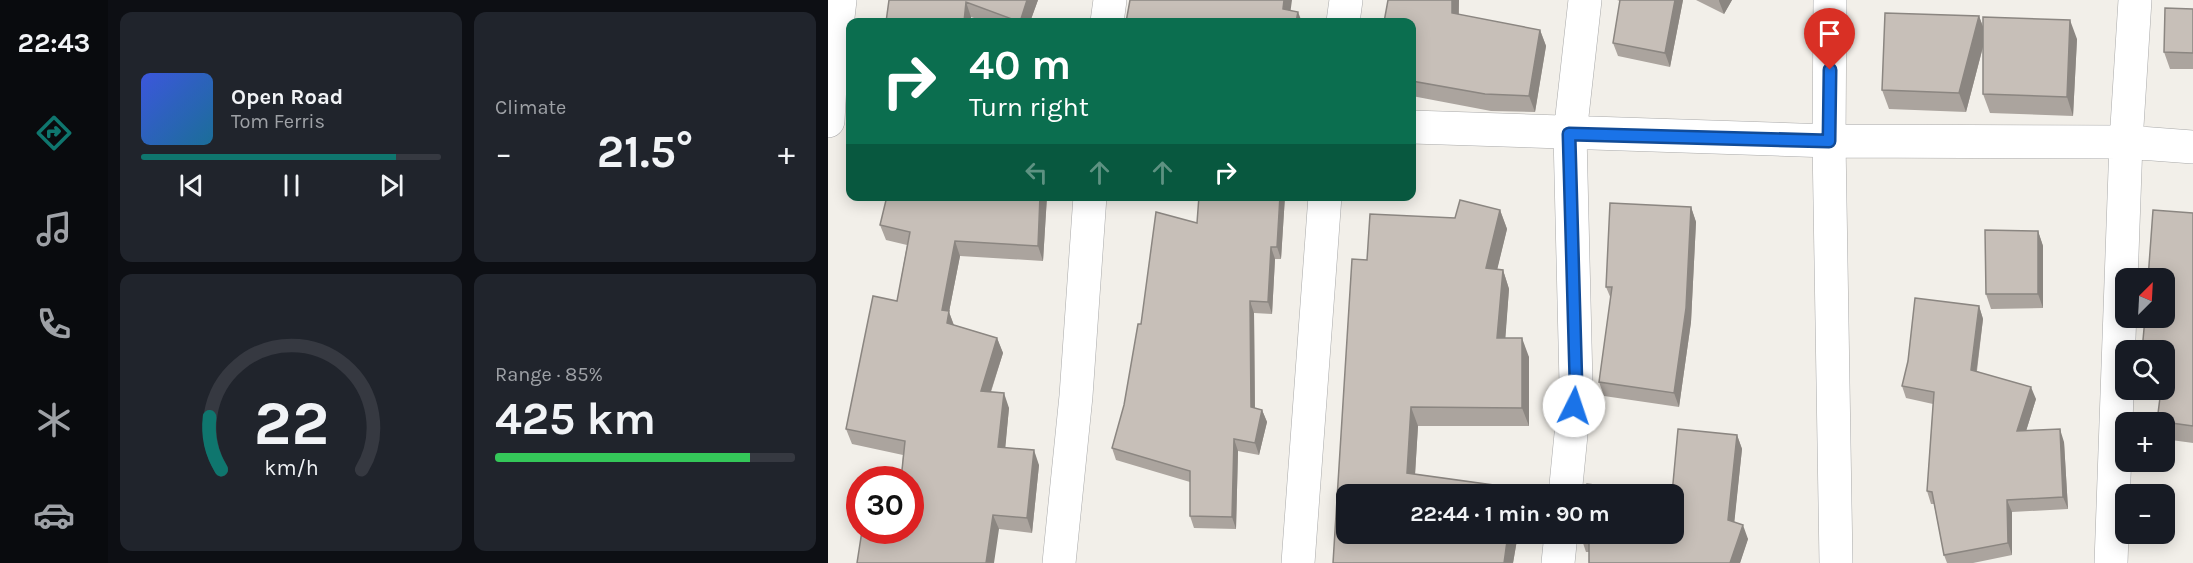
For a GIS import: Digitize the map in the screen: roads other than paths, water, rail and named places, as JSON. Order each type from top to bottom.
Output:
[{"type":"street","points":[[828,121],[836,85],[840,0]]},
{"type":"street","points":[[1108,18],[1110,0]]},
{"type":"street","points":[[1344,18],[1346,0]]},
{"type":"street","points":[[1566,484],[1576,384],[1569,134],[1585,0]]},
{"type":"street","points":[[1830,0],[1829,141],[1836,563]]},
{"type":"street","points":[[2111,563],[2126,142],[2135,0]]},
{"type":"street","points":[[1416,127],[1829,141],[2126,142],[2193,147]]},
{"type":"street","points":[[1059,563],[1076,396],[1090,201]]},
{"type":"street","points":[[1298,563],[1325,201]]},
{"type":"street","points":[[1558,563],[1560,544]]}]
